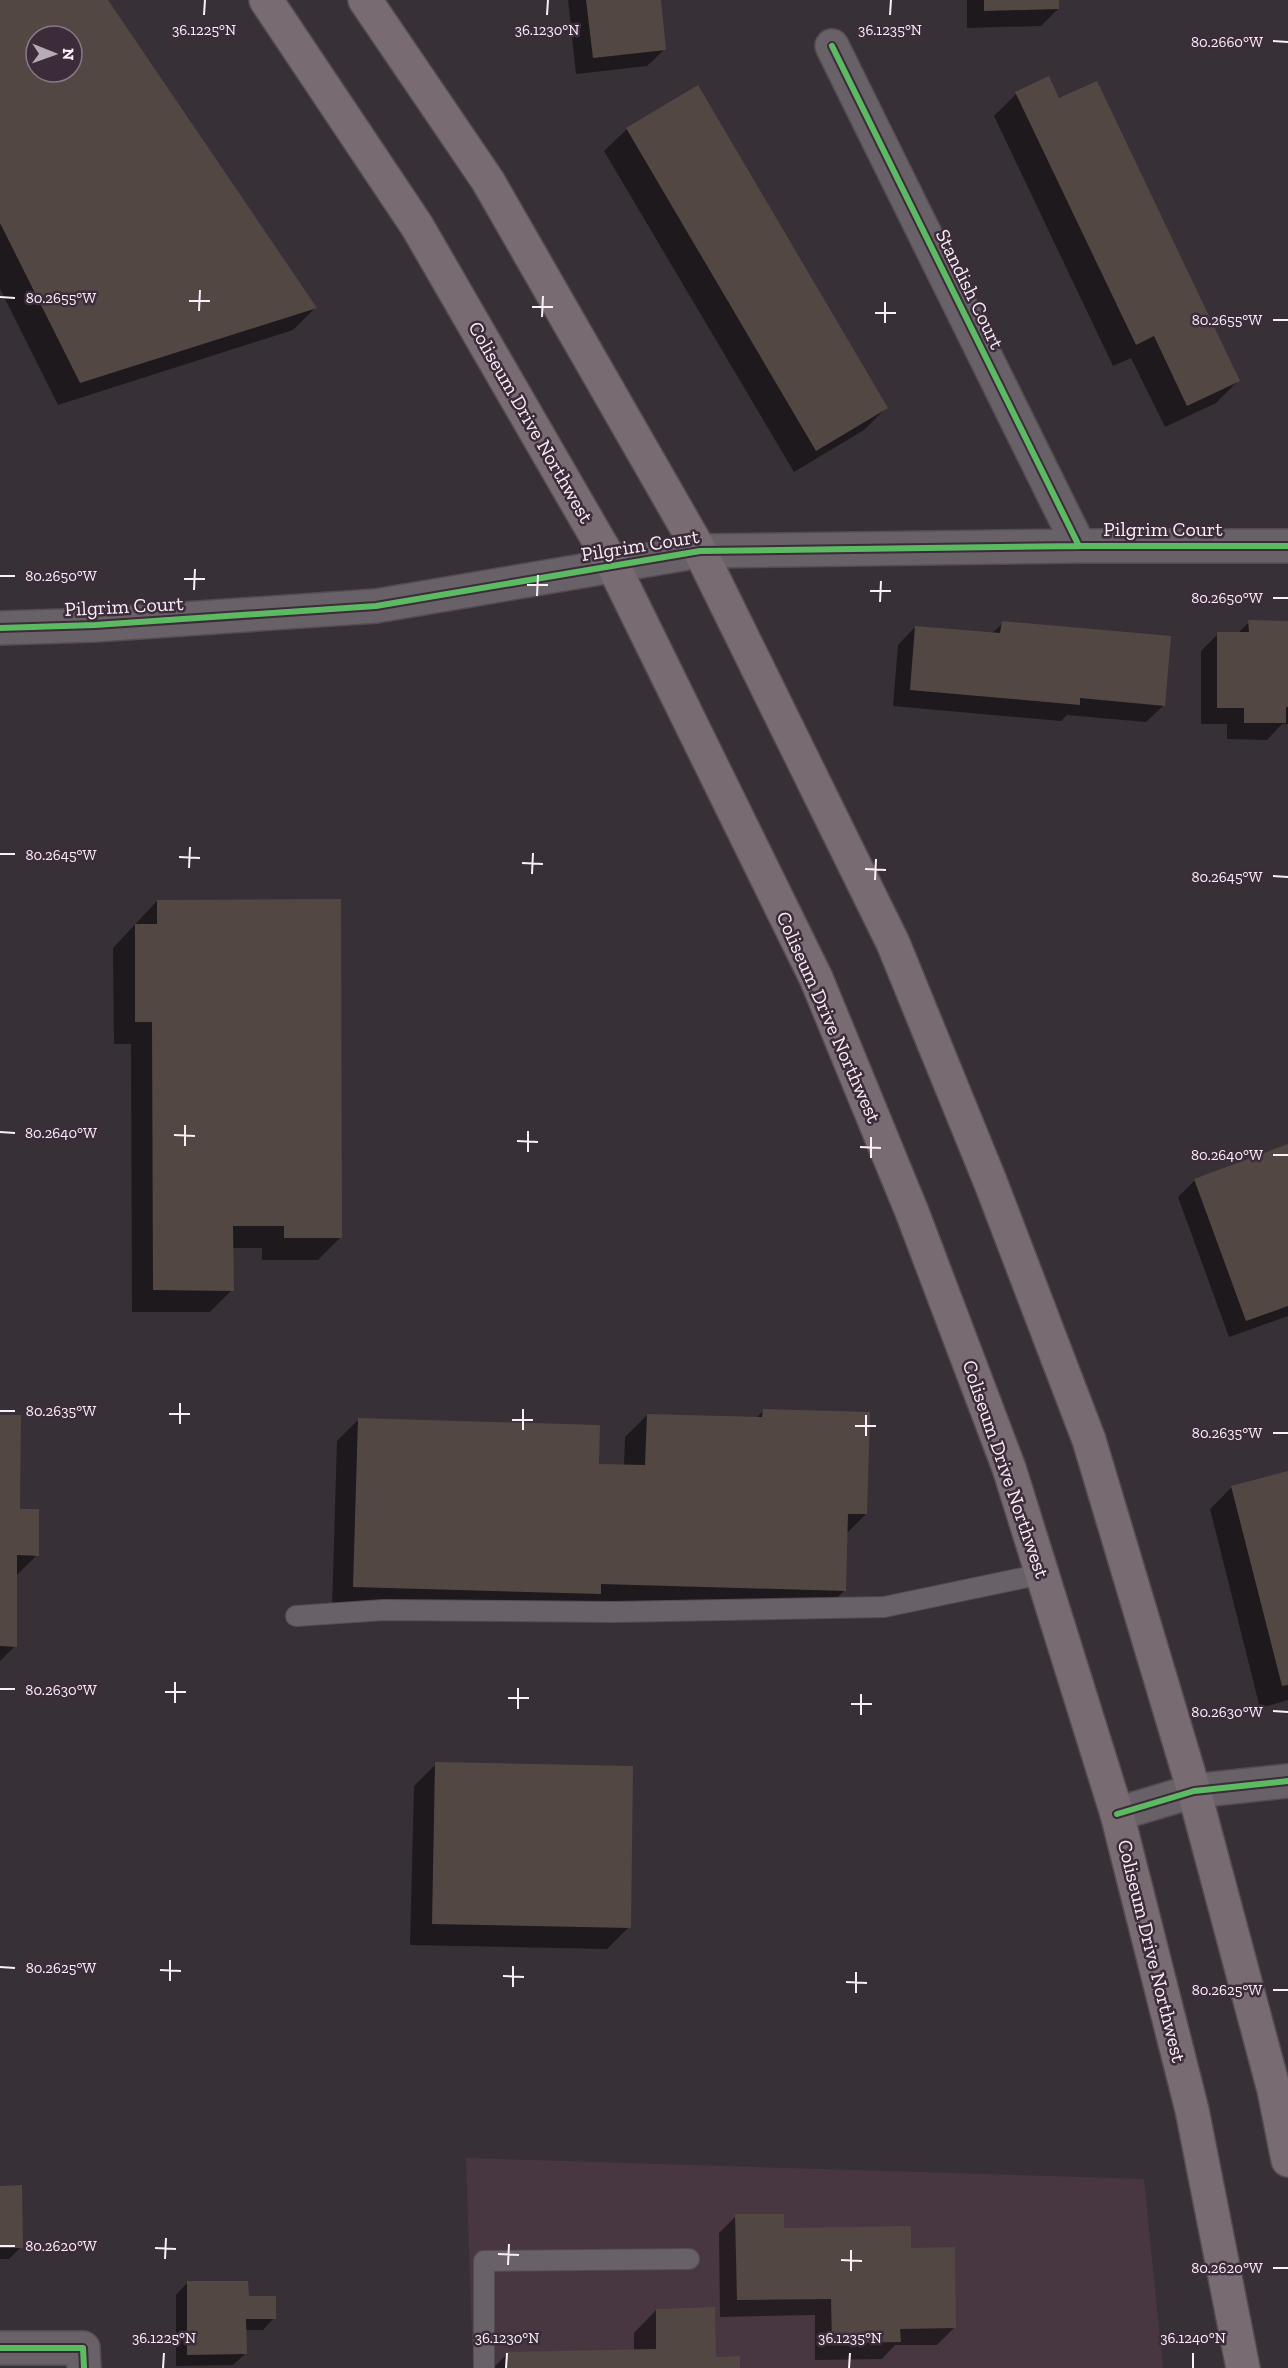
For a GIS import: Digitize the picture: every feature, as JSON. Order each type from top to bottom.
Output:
[{"type":"main road","name":"Coliseum Drive Northwest","points":[[266,0],[417,226],[614,567],[816,978],[912,1212],[1009,1468],[1117,1814],[1192,2110],[1243,2368]]},
{"type":"main road","points":[[365,0],[488,181],[700,551],[893,943],[990,1181],[1089,1440],[1194,1791],[1274,2090],[1288,2160]]},
{"type":"street","name":"Standish Court","points":[[832,46],[1079,546]]},
{"type":"street","name":"Pilgrim Court","points":[[0,628],[95,625],[376,606],[700,551],[1288,546]]},
{"type":"street","points":[[1117,1814],[1194,1791],[1288,1781]]},
{"type":"street","points":[[0,2348],[84,2358]]},
{"type":"lane","points":[[296,1616],[384,1610],[614,1612],[884,1606],[1042,1574]]},
{"type":"lane","points":[[484,2368],[483,2261],[689,2259]]},
{"type":"shaded area","points":[[466,2158],[1144,2179],[1163,2368],[473,2368]]},
{"type":"building","points":[[0,0],[108,0],[317,308],[80,383],[0,223]]},
{"type":"building","points":[[586,0],[661,0],[666,50],[593,58]]},
{"type":"building","points":[[984,0],[1059,0],[1059,9],[984,11]]},
{"type":"building","points":[[1049,76],[1059,98],[1097,81],[1240,381],[1187,406],[1154,336],[1136,345],[1015,92]]},
{"type":"building","points":[[698,85],[888,408],[816,451],[626,128]]},
{"type":"building","points":[[1248,620],[1288,621],[1286,723],[1244,723],[1244,708],[1217,708],[1217,632],[1249,632]]},
{"type":"building","points":[[1002,621],[1171,636],[1165,706],[1080,698],[1080,705],[910,690],[915,626],[1000,633]]},
{"type":"building","points":[[341,899],[342,1238],[284,1238],[284,1226],[233,1226],[234,1291],[153,1290],[152,1022],[135,1022],[135,924],[157,924],[157,900]]},
{"type":"building","points":[[1288,1144],[1288,1306],[1246,1321],[1194,1179]]},
{"type":"building","points":[[763,1409],[870,1412],[867,1514],[848,1514],[846,1591],[601,1584],[601,1594],[353,1587],[358,1418],[600,1425],[599,1464],[645,1465],[647,1414],[762,1417]]},
{"type":"building","points":[[0,1415],[21,1415],[20,1509],[39,1509],[39,1556],[17,1555],[17,1647],[0,1646]]},
{"type":"building","points":[[1288,1471],[1288,1685],[1282,1686],[1231,1486]]},
{"type":"building","points":[[435,1762],[633,1766],[631,1928],[432,1924]]},
{"type":"building","points":[[22,2185],[23,2248],[0,2248],[0,2186]]},
{"type":"building","points":[[735,2214],[784,2214],[784,2228],[911,2226],[911,2248],[955,2247],[956,2328],[900,2329],[901,2342],[832,2343],[831,2299],[737,2300]]},
{"type":"building","points":[[187,2281],[248,2281],[249,2296],[276,2296],[276,2319],[246,2319],[247,2354],[187,2355]]},
{"type":"building","points":[[715,2307],[716,2357],[740,2356],[740,2368],[507,2368],[507,2352],[656,2349],[656,2309]]},
{"type":"cycle path","points":[[832,46],[1079,546]]},
{"type":"cycle path","points":[[0,628],[95,625],[376,606],[700,551],[1288,546]]},
{"type":"cycle path","points":[[1117,1814],[1194,1791],[1288,1781]]},
{"type":"cycle path","points":[[0,2348],[83,2348],[84,2368]]}]
